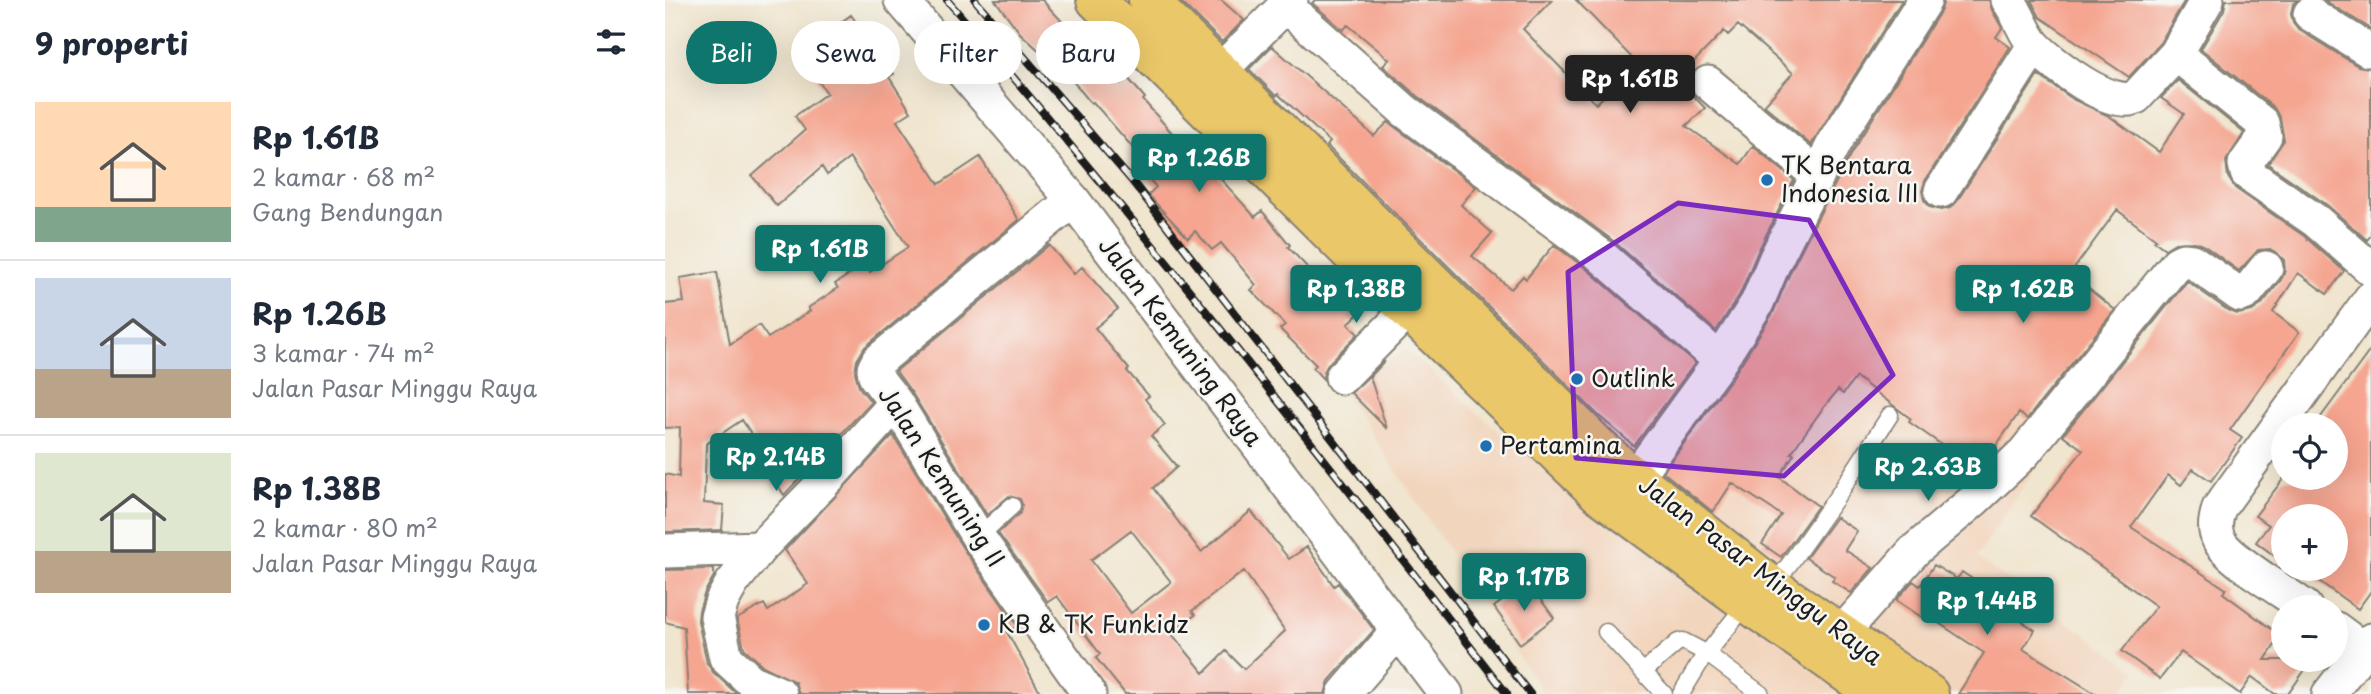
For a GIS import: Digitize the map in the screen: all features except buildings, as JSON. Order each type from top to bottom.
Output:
[{"type":"main road","name":"Jalan Pasar Minggu Raya","points":[[1095,0],[1408,310],[1598,493],[1760,595],[1841,634],[1929,694]]},
{"type":"main road","name":"Jalan Pasar Minggu Raya","points":[[1148,0],[1232,60],[1601,449],[1760,595],[1876,694]]},
{"type":"street","name":"Jalan Kemuning Raya","points":[[901,0],[1073,200],[1446,694]]},
{"type":"street","points":[[1635,478],[1713,370],[1757,303],[1775,260],[1833,143],[1925,0]]},
{"type":"street","points":[[2008,0],[2034,46],[2085,84],[2116,99],[2132,99],[2176,54],[2207,0]]},
{"type":"street","points":[[1232,60],[1286,4],[1405,111],[1600,255],[1713,370]]},
{"type":"street","points":[[2309,15],[2368,50]]},
{"type":"street","points":[[1941,191],[2034,46]]},
{"type":"street","points":[[2176,54],[2262,123],[2265,136],[2246,160],[2244,167],[2247,173],[2316,220],[2371,269]]},
{"type":"street","points":[[1708,83],[1817,175]]},
{"type":"street","name":"Jalan Kemuning II","points":[[1073,200],[878,361],[874,369],[875,376],[895,403],[978,537],[1089,694]]},
{"type":"street","points":[[1841,634],[1919,547],[1973,501],[2031,445],[2177,263],[2183,260],[2192,261],[2240,295],[2246,293],[2266,268]]},
{"type":"street","points":[[2288,595],[2230,554],[2219,542],[2216,519],[2219,508],[2371,298]]},
{"type":"street","points":[[1342,377],[1408,310]]},
{"type":"street","points":[[761,690],[726,658],[717,617],[722,601],[732,583],[760,548],[832,474],[895,403]]},
{"type":"street","points":[[665,551],[760,548]]},
{"type":"street","points":[[1344,694],[1398,631]]},
{"type":"street","points":[[2329,694],[2366,651],[2348,638]]},
{"type":"lane","points":[[1681,694],[1706,653],[1760,595],[1839,494],[1890,415]]},
{"type":"lane","points":[[978,537],[1012,506]]},
{"type":"lane","points":[[1606,632],[1664,694]]},
{"type":"lane","points":[[1643,671],[1678,642],[1683,641],[1706,653],[1761,694]]},
{"type":"highlighted area","points":[[1678,203],[1809,220],[1893,375],[1784,476],[1576,458],[1568,272]]},
{"type":"shaded area","points":[[1425,0],[1584,0],[1639,56],[1563,130]]},
{"type":"shaded area","points":[[1929,154],[2082,280],[1998,400],[2054,440],[1976,558],[2137,671],[2120,694],[1544,694],[1343,391],[1406,350],[1519,449],[1634,307],[1749,390]]},
{"type":"railway","points":[[947,0],[1162,256],[1507,694]]},
{"type":"railway","points":[[975,0],[1132,181],[1530,694]]},
{"type":"place","name":"TK Bentara Indonesia III","points":[[1767,180]]},
{"type":"place","name":"Outlink","points":[[1577,379]]},
{"type":"place","name":"Pertamina","points":[[1486,446]]},
{"type":"place","name":"KB & TK Funkidz","points":[[984,625]]}]
